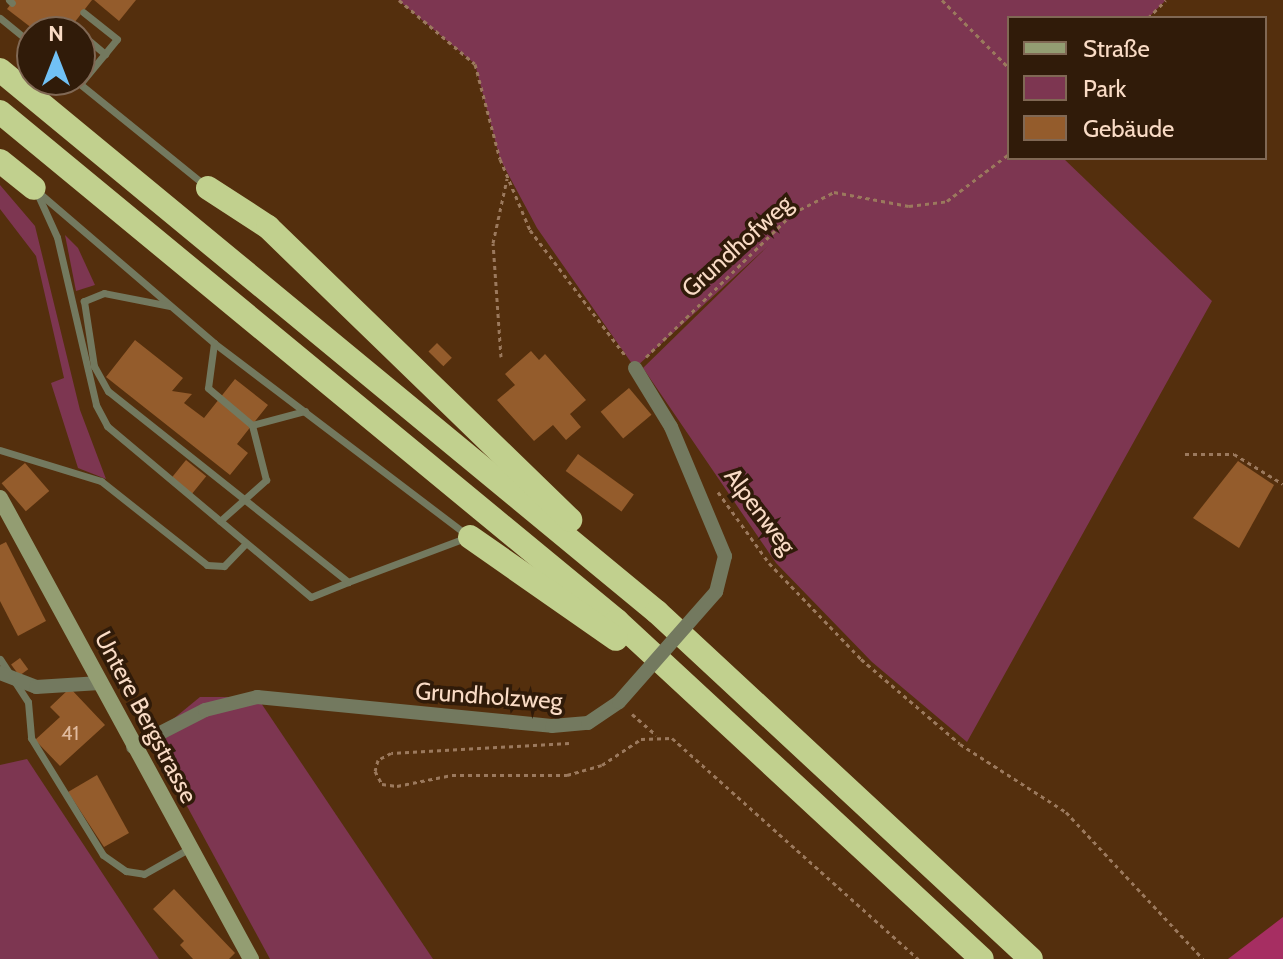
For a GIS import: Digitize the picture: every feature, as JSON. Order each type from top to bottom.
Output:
[{"type":"highway","points":[[0,70],[657,612]]},
{"type":"highway","points":[[0,112],[392,431],[727,719],[982,959]]},
{"type":"highway","points":[[0,161],[34,188]]},
{"type":"highway","points":[[208,188],[268,227],[455,403],[657,612],[1031,959]]},
{"type":"highway","points":[[470,537],[727,719]]},
{"type":"main road","name":"Untere Bergstrasse","points":[[0,498],[251,959]]},
{"type":"street","name":"Grundholzweg","points":[[133,747],[205,710],[257,697],[552,726],[588,723],[619,702],[716,592],[725,556],[671,427],[635,368]]},
{"type":"street","points":[[6,675],[36,687],[100,683]]},
{"type":"lane","points":[[83,12],[117,39],[96,64]]},
{"type":"lane","points":[[0,18],[16,31]]},
{"type":"lane","points":[[96,47],[105,54]]},
{"type":"lane","points":[[95,96],[208,188]]},
{"type":"lane","points":[[34,188],[214,343],[470,537]]},
{"type":"lane","points":[[34,188],[57,237],[96,405],[107,426],[244,545],[311,597],[470,537]]},
{"type":"lane","points":[[170,306],[104,293],[84,301],[83,323],[108,391],[348,582]]},
{"type":"lane","points":[[214,343],[208,388],[252,425],[266,480],[220,521]]},
{"type":"lane","points":[[252,425],[305,411]]},
{"type":"lane","points":[[0,450],[101,481],[207,565],[224,566],[244,545]]},
{"type":"lane","points":[[0,659],[6,675],[28,702],[31,738],[103,855],[126,871],[144,874],[190,848]]},
{"type":"path","points":[[399,0],[475,64],[508,177],[530,230],[635,368]]},
{"type":"path","points":[[942,0],[1007,66]]},
{"type":"path","points":[[1150,16],[1166,0]]},
{"type":"path","name":"Grundhofweg","points":[[635,368],[793,213],[834,192],[909,206],[947,201],[1007,156]]},
{"type":"path","points":[[501,357],[493,243],[508,177]]},
{"type":"path","points":[[1185,454],[1234,454],[1283,484]]},
{"type":"path","name":"Alpenweg","points":[[716,489],[769,563],[861,659],[960,744],[1066,812],[1203,959]]},
{"type":"path","points":[[619,702],[656,735],[686,748],[918,959]]},
{"type":"path","points":[[588,723],[586,733],[565,745],[391,753],[378,760],[375,771],[382,784],[397,786],[452,775],[567,775],[602,765],[656,735]]},
{"type":"green space","points":[[398,0],[1166,0],[1150,16],[1007,16],[1007,160],[1065,160],[1212,301],[967,742],[872,662],[776,563],[643,368],[769,245],[635,368],[537,228],[500,159],[475,64]]},
{"type":"green space","points":[[0,185],[35,226],[80,410],[106,479],[78,468],[51,383],[64,378],[36,256],[0,209]]},
{"type":"green space","points":[[65,235],[78,248],[95,285],[76,291]]},
{"type":"green space","points":[[200,697],[257,697],[433,959],[270,959],[150,738]]},
{"type":"green space","points":[[27,759],[159,959],[0,959],[0,765]]},
{"type":"shaded area","points":[[1283,917],[1283,959],[1228,959]]},
{"type":"building","points":[[14,0],[92,0],[80,16],[16,16],[7,9]]},
{"type":"building","points":[[94,0],[136,0],[119,21]]},
{"type":"building","points":[[135,340],[183,378],[172,391],[192,394],[184,403],[204,418],[235,379],[268,405],[237,444],[248,453],[230,475],[106,377]]},
{"type":"building","points":[[437,343],[452,358],[443,366],[429,351]]},
{"type":"building","points":[[531,351],[539,360],[545,354],[586,400],[570,414],[581,427],[566,440],[553,425],[534,441],[497,400],[515,385],[505,374]]},
{"type":"building","points":[[629,388],[651,415],[623,439],[601,412]]},
{"type":"building","points":[[578,454],[634,495],[621,512],[566,471]]},
{"type":"building","points":[[186,460],[206,476],[190,497],[170,480]]},
{"type":"building","points":[[1238,461],[1274,485],[1239,548],[1193,518]]},
{"type":"building","points":[[25,463],[49,491],[26,511],[2,483]]},
{"type":"building","points":[[6,542],[46,621],[18,636],[0,601],[0,545]]},
{"type":"building","points":[[20,658],[28,669],[19,676],[11,664]]},
{"type":"building","points":[[70,688],[105,725],[60,766],[35,740],[60,717],[50,707]]},
{"type":"building","points":[[97,775],[129,833],[104,847],[68,792]]},
{"type":"building","points":[[174,889],[235,953],[229,959],[193,959],[180,945],[184,941],[153,909]]}]
